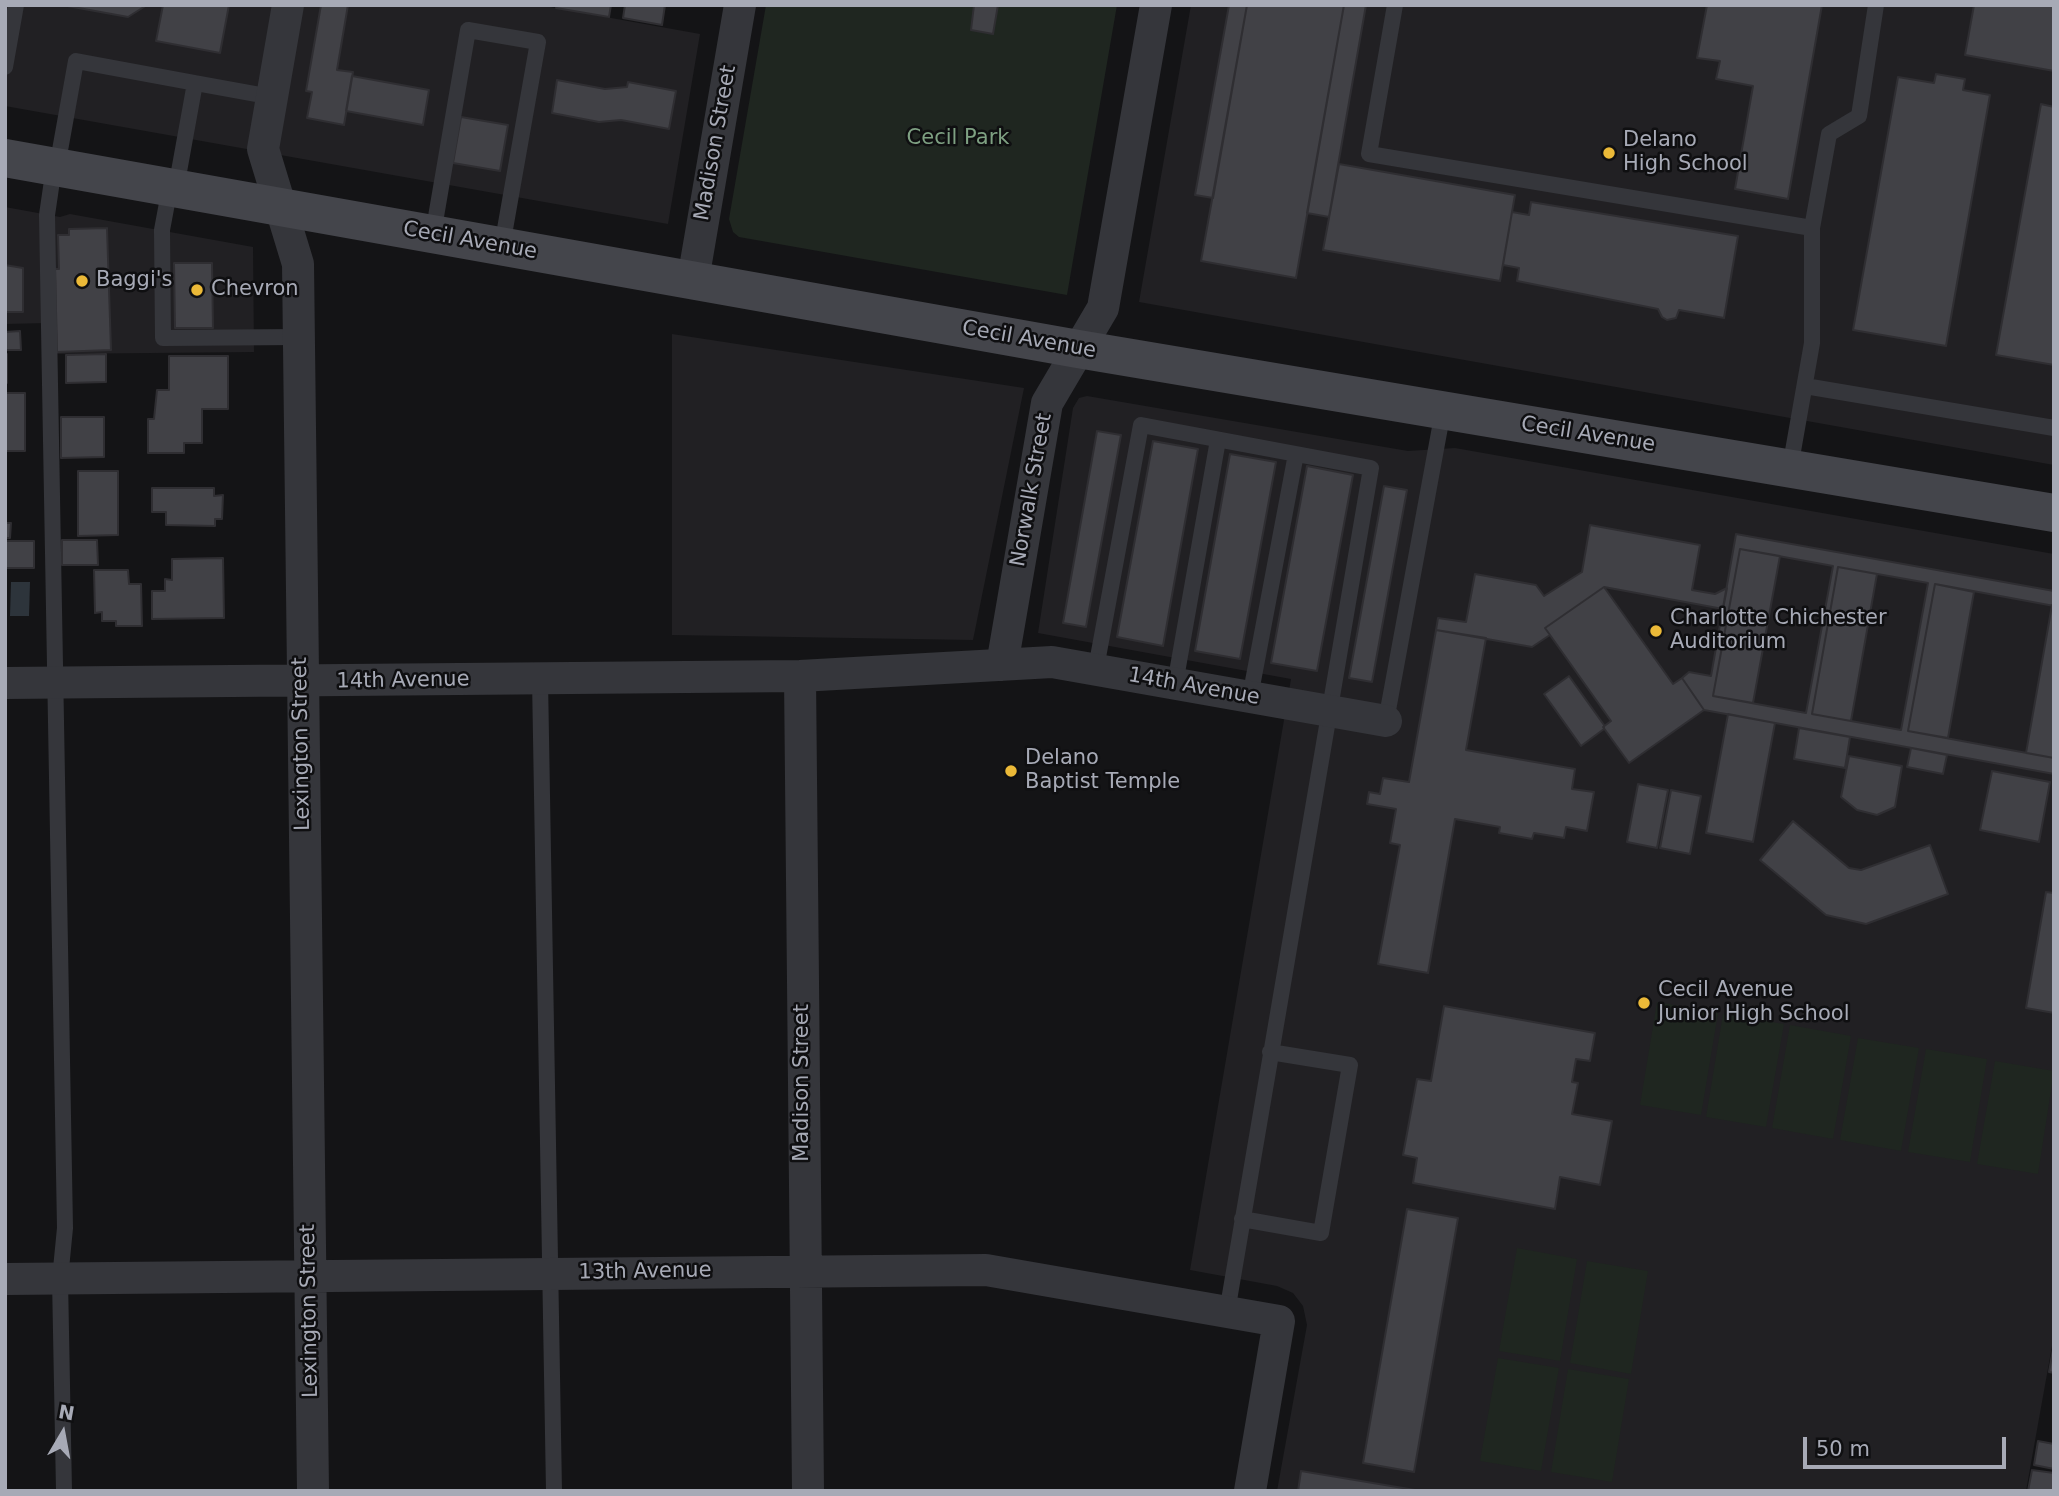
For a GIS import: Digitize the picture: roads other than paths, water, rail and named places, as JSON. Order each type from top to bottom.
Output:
[{"type":"main road","name":"Cecil Avenue","points":[[5,158],[1078,349],[2054,513]]},
{"type":"street","name":"Lexington Street","points":[[288,5],[263,149],[298,264],[301,682],[313,1491]]},
{"type":"street","name":"Madison Street","points":[[693,280],[740,5]]},
{"type":"street","name":"Norwalk Street","points":[[1002,665],[1047,403],[1103,308],[1156,5]]},
{"type":"street","name":"14th Avenue","points":[[1002,665],[1052,662],[1250,697],[1330,696],[1386,721]]},
{"type":"street","points":[[800,676],[1002,665]]},
{"type":"street","name":"Madison Street","points":[[800,676],[808,1491]]},
{"type":"street","name":"14th Avenue","points":[[5,683],[800,676]]},
{"type":"street","name":"13th Avenue","points":[[5,1279],[986,1269],[1279,1321],[1250,1491]]},
{"type":"lane","points":[[5,67],[16,5]]},
{"type":"lane","points":[[1395,5],[1369,154],[1812,228]]},
{"type":"lane","points":[[1790,468],[1812,343],[1812,228],[1829,134],[1859,116],[1876,5]]},
{"type":"lane","points":[[433,234],[468,30],[538,42],[502,246]]},
{"type":"lane","points":[[64,1491],[60,1279],[65,1228],[53,683],[47,204],[76,61],[272,97]]},
{"type":"lane","points":[[195,82],[162,230],[163,338],[299,337]]},
{"type":"lane","points":[[1805,386],[2054,428]]},
{"type":"lane","points":[[1386,721],[1443,411]]},
{"type":"lane","points":[[1096,668],[1141,425],[1371,468],[1227,1312]]},
{"type":"lane","points":[[1175,684],[1218,440]]},
{"type":"lane","points":[[1250,697],[1296,454]]},
{"type":"lane","points":[[540,679],[554,1491]]},
{"type":"lane","points":[[1242,1219],[1321,1233],[1350,1065],[1270,1052]]},
{"type":"place","name":"Delano High School","points":[[1609,153]]},
{"type":"place","name":"Baggi's","points":[[82,281]]},
{"type":"place","name":"Chevron","points":[[197,290]]},
{"type":"place","name":"Charlotte Chichester Auditorium","points":[[1656,631]]},
{"type":"place","name":"Delano Baptist Temple","points":[[1011,771]]},
{"type":"place","name":"Cecil Avenue Junior High School","points":[[1644,1003]]},
{"type":"park label","name":"Cecil Park","points":[[958,139]]}]
